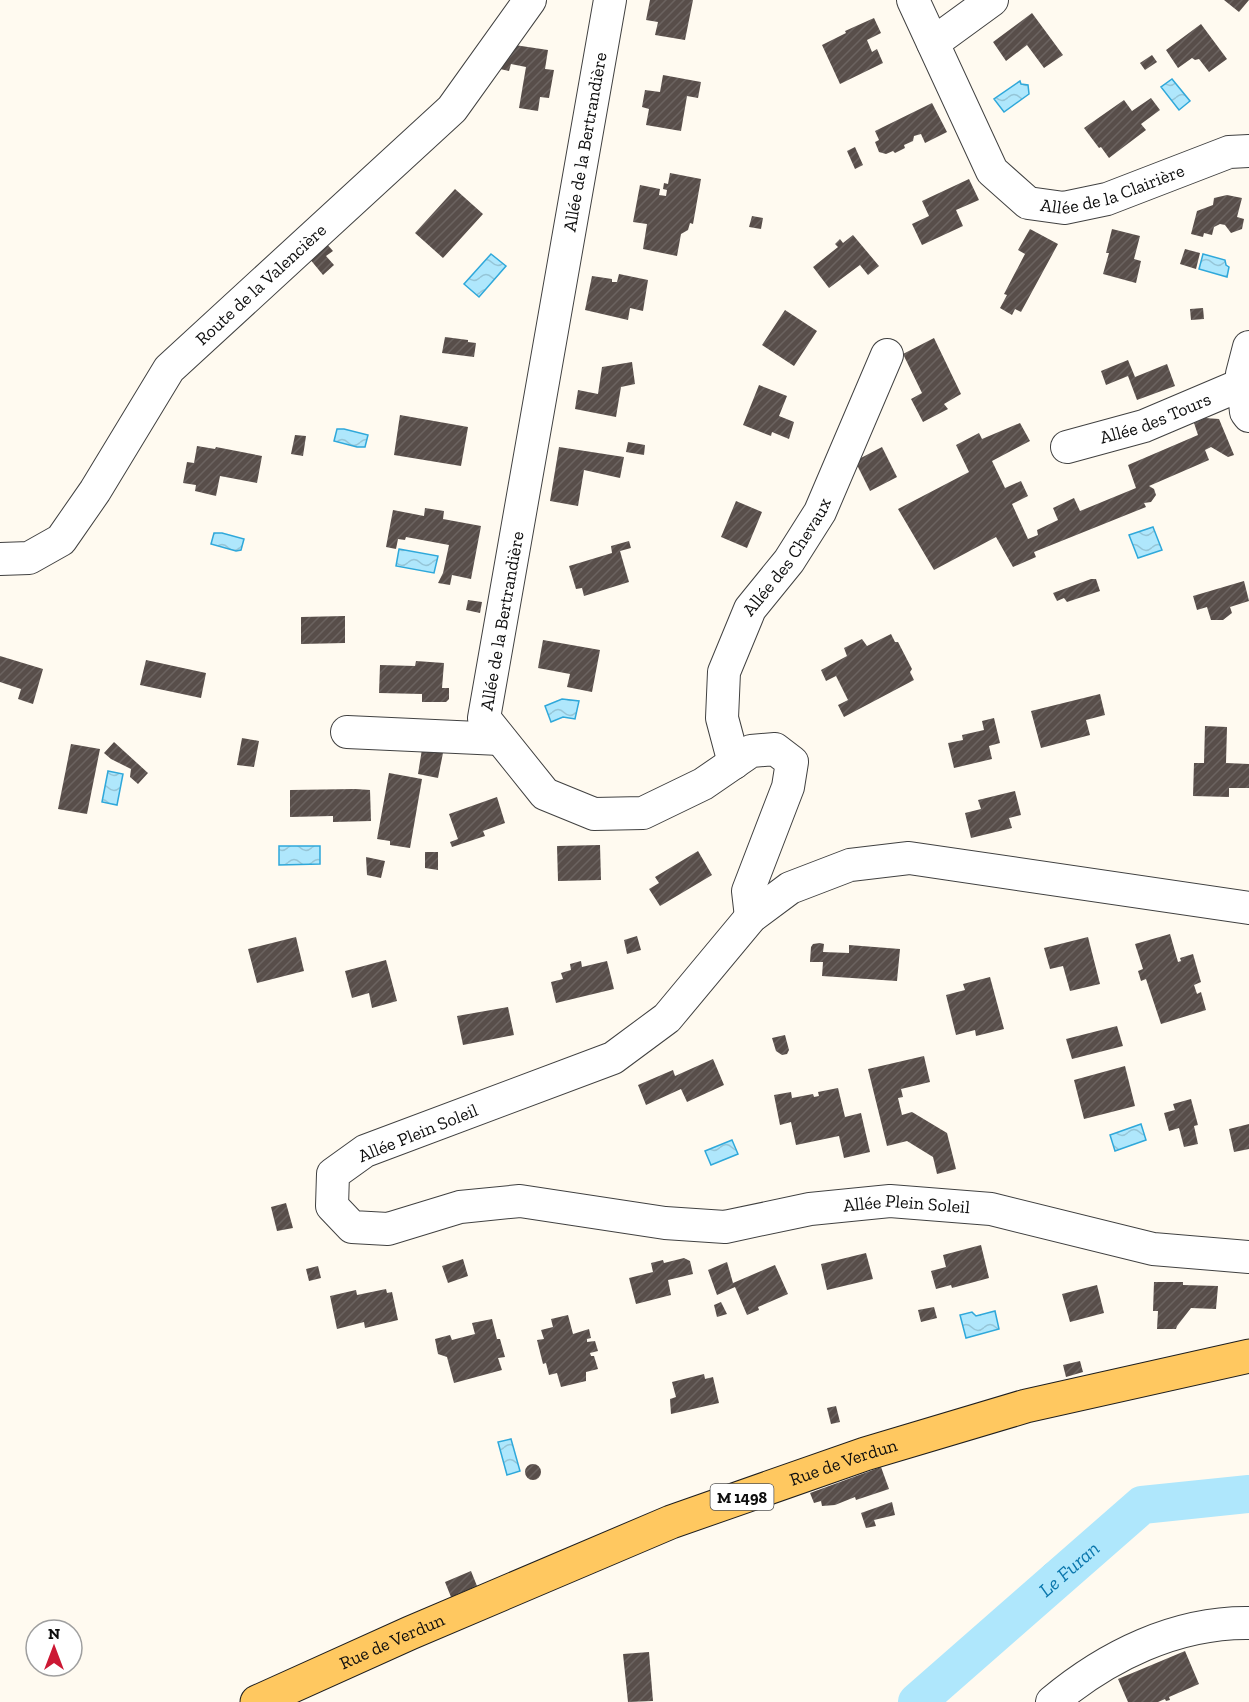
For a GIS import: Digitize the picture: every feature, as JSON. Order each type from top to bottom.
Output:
[{"type":"main road","name":"Rue de Verdun","points":[[257,1702],[410,1633],[671,1522],[854,1457],[1026,1406],[1249,1356]]},
{"type":"street","name":"Route de la Valencière","points":[[0,559],[29,558],[61,540],[95,491],[169,369],[452,109],[530,0]]},
{"type":"street","name":"Allée de la Bertrandière","points":[[610,0],[484,718],[545,794],[594,814],[644,813],[703,784],[751,751],[776,750],[792,762],[788,787],[748,891],[751,917]]},
{"type":"street","name":"Allée de la Clairière","points":[[913,0],[992,171],[1028,203],[1064,208],[1107,199],[1229,152],[1249,151]]},
{"type":"street","points":[[933,43],[992,0]]},
{"type":"street","points":[[1249,346],[1242,374],[1246,412],[1249,416]]},
{"type":"street","name":"Allée des Chevaux","points":[[734,763],[722,718],[724,672],[750,609],[789,561],[820,512],[887,355]]},
{"type":"street","name":"Allée des Tours","points":[[1067,447],[1144,426],[1243,384]]},
{"type":"street","points":[[347,732],[500,739]]},
{"type":"street","name":"Allée Plein Soleil","points":[[1249,908],[909,858],[850,865],[790,888],[751,917],[667,1018],[613,1058],[365,1151],[333,1174],[332,1206],[352,1227],[388,1229],[460,1207],[520,1201],[664,1223],[725,1227],[810,1209],[890,1202],[991,1209],[1153,1249],[1249,1257]]},
{"type":"street","points":[[1054,1700],[1105,1663],[1162,1636],[1198,1627],[1234,1622],[1249,1623]]},
{"type":"water","points":[[1172,79],[1190,101],[1179,110],[1161,87]]},
{"type":"water","points":[[1020,81],[1021,84],[1028,85],[1029,94],[1004,112],[994,99]]},
{"type":"water","points":[[491,254],[506,266],[479,297],[464,284]]},
{"type":"water","points":[[1203,254],[1225,260],[1229,267],[1227,277],[1199,269]]},
{"type":"water","points":[[337,429],[368,435],[365,447],[334,441]]},
{"type":"water","points":[[1153,527],[1162,550],[1138,558],[1129,535]]},
{"type":"water","points":[[214,533],[244,539],[241,550],[236,551],[211,544]]},
{"type":"water","points":[[399,549],[438,556],[434,573],[396,566]]},
{"type":"water","points":[[562,699],[579,701],[575,719],[563,717],[551,722],[545,706]]},
{"type":"water","points":[[108,771],[123,774],[117,805],[102,802]]},
{"type":"water","points":[[279,846],[320,846],[320,864],[279,865]]},
{"type":"water","points":[[1141,1124],[1146,1140],[1115,1151],[1110,1135]]},
{"type":"water","points":[[732,1140],[738,1154],[711,1165],[705,1151]]},
{"type":"water","points":[[995,1311],[999,1329],[966,1338],[960,1315],[972,1312],[976,1316]]},
{"type":"water","points":[[511,1439],[520,1471],[507,1475],[498,1442]]},
{"type":"water","points":[[1213,1481],[1249,1485],[1249,1507],[1210,1495],[1182,1499],[1161,1505],[1104,1536],[1044,1588],[932,1702],[909,1702],[1009,1606],[1045,1566],[1117,1510],[1141,1495],[1173,1486]]},
{"type":"building","points":[[650,0],[693,0],[685,40],[655,35],[658,22],[646,20]]},
{"type":"building","points":[[1224,0],[1249,0],[1239,12]]},
{"type":"building","points":[[1032,13],[1063,55],[1044,68],[1027,45],[1006,61],[993,42]]},
{"type":"building","points":[[874,18],[881,33],[867,40],[872,52],[877,49],[883,63],[840,84],[822,45],[846,33],[845,31]]},
{"type":"building","points":[[1201,24],[1227,59],[1209,72],[1199,59],[1192,58],[1178,68],[1166,50]]},
{"type":"building","points":[[508,44],[548,50],[545,69],[554,70],[549,98],[540,97],[538,111],[519,108],[526,67],[511,64],[509,71],[491,67]]},
{"type":"building","points":[[1152,55],[1157,62],[1145,70],[1140,63]]},
{"type":"building","points":[[663,75],[701,82],[698,98],[687,96],[681,131],[646,125],[649,109],[642,107],[645,90],[660,92]]},
{"type":"building","points":[[1151,98],[1160,110],[1141,124],[1146,130],[1109,158],[1084,128],[1124,100],[1132,111]]},
{"type":"building","points":[[932,103],[947,132],[925,143],[921,134],[914,136],[913,141],[895,153],[893,151],[886,154],[879,152],[875,142],[879,140],[875,131]]},
{"type":"building","points":[[855,147],[863,165],[855,169],[847,151]]},
{"type":"building","points":[[670,173],[701,179],[693,224],[690,223],[688,230],[681,234],[677,256],[643,249],[647,224],[633,222],[640,185],[660,189],[659,195],[666,196],[667,190],[663,189],[664,183],[668,184]]},
{"type":"building","points":[[969,179],[979,200],[956,210],[963,226],[922,245],[912,224],[929,216],[922,201]]},
{"type":"building","points":[[455,189],[483,214],[443,258],[415,233]]},
{"type":"building","points":[[1227,195],[1242,198],[1237,217],[1244,219],[1242,229],[1231,233],[1225,225],[1220,224],[1214,227],[1212,235],[1204,233],[1203,237],[1191,234],[1197,211],[1213,205],[1214,198]]},
{"type":"building","points":[[752,216],[763,218],[761,229],[749,227]]},
{"type":"building","points":[[1030,229],[1058,244],[1021,312],[1015,309],[1012,315],[1000,308],[1007,295],[1004,294],[1025,254],[1018,250]]},
{"type":"building","points":[[1112,229],[1140,236],[1134,259],[1141,261],[1136,283],[1103,274]]},
{"type":"building","points":[[853,235],[879,266],[868,275],[860,265],[829,288],[813,267],[838,247],[835,244],[840,239],[843,243]]},
{"type":"building","points":[[326,243],[333,251],[326,256],[334,265],[323,275],[309,258]]},
{"type":"building","points":[[1185,249],[1200,253],[1196,269],[1180,264]]},
{"type":"building","points":[[619,274],[648,280],[643,311],[630,308],[628,320],[585,310],[592,276],[617,282]]},
{"type":"building","points":[[1203,308],[1204,319],[1191,320],[1190,309]]},
{"type":"building","points":[[785,310],[817,331],[794,366],[762,345]]},
{"type":"building","points":[[445,337],[476,343],[474,357],[442,353]]},
{"type":"building","points":[[934,338],[961,394],[944,404],[948,409],[923,422],[911,399],[922,393],[903,354]]},
{"type":"building","points":[[1128,360],[1135,377],[1167,364],[1175,386],[1137,400],[1128,376],[1106,385],[1101,371]]},
{"type":"building","points":[[632,362],[635,384],[621,387],[616,417],[575,409],[578,390],[598,394],[602,367]]},
{"type":"building","points":[[759,385],[787,396],[779,416],[794,422],[789,439],[772,432],[771,436],[743,425]]},
{"type":"building","points":[[400,415],[468,427],[461,466],[394,455]]},
{"type":"building","points":[[1205,418],[1219,419],[1234,455],[1228,457],[1211,447],[1205,450],[1209,460],[1149,486],[1154,489],[1156,495],[1151,502],[1144,503],[1146,507],[1034,552],[1036,557],[1013,567],[996,537],[934,570],[898,509],[969,472],[956,445],[979,433],[982,439],[1020,423],[1030,441],[992,461],[1005,488],[1021,481],[1028,496],[1012,504],[1028,539],[1038,535],[1037,530],[1058,520],[1053,508],[1074,498],[1080,511],[1136,488],[1128,465],[1198,435],[1194,423]]},
{"type":"building","points":[[295,435],[306,436],[303,456],[291,454]]},
{"type":"building","points":[[628,442],[645,445],[644,455],[626,452]]},
{"type":"building","points":[[197,446],[215,449],[216,447],[262,456],[257,483],[220,476],[216,496],[195,491],[196,485],[183,483],[187,462],[194,463]]},
{"type":"building","points":[[559,447],[624,457],[620,478],[584,470],[578,506],[550,501]]},
{"type":"building","points":[[882,447],[897,477],[870,491],[855,461]]},
{"type":"building","points":[[736,501],[762,512],[747,548],[721,537]]},
{"type":"building","points":[[425,508],[444,511],[443,519],[481,526],[471,579],[452,575],[450,585],[438,583],[443,573],[449,545],[406,537],[405,540],[398,539],[396,549],[386,547],[393,510],[424,516]]},
{"type":"building","points":[[629,541],[631,548],[620,551],[629,582],[584,596],[582,588],[576,589],[569,566],[612,553],[611,546]]},
{"type":"building","points":[[1096,579],[1100,591],[1067,602],[1064,598],[1057,601],[1053,593]]},
{"type":"building","points":[[1244,581],[1249,601],[1230,607],[1232,613],[1223,620],[1211,620],[1207,607],[1197,610],[1193,596]]},
{"type":"building","points":[[468,600],[482,602],[480,613],[466,610]]},
{"type":"building","points":[[345,616],[345,643],[301,644],[301,617]]},
{"type":"building","points":[[891,634],[895,642],[898,642],[912,669],[910,672],[914,680],[844,717],[838,705],[848,700],[836,676],[826,681],[821,670],[847,656],[844,648],[862,639],[867,646]]},
{"type":"building","points":[[543,640],[600,650],[592,692],[567,687],[570,674],[538,668]]},
{"type":"building","points":[[0,656],[43,669],[33,704],[18,699],[21,689],[0,682]]},
{"type":"building","points":[[146,660],[206,673],[201,698],[140,685]]},
{"type":"building","points":[[416,661],[444,663],[442,688],[449,688],[449,699],[446,702],[422,702],[422,694],[379,693],[380,665],[415,666]]},
{"type":"building","points":[[1100,694],[1105,715],[1086,720],[1090,735],[1041,748],[1031,711]]},
{"type":"building","points":[[994,718],[1000,743],[989,746],[992,759],[954,768],[948,743],[963,740],[962,735],[984,730],[982,721]]},
{"type":"building","points":[[1205,726],[1227,727],[1226,763],[1249,764],[1249,788],[1229,788],[1229,797],[1193,796],[1194,763],[1204,763]]},
{"type":"building","points":[[242,738],[259,741],[254,767],[237,765]]},
{"type":"building","points":[[114,742],[148,773],[138,784],[130,777],[131,769],[104,753]]},
{"type":"building","points":[[71,744],[100,749],[87,814],[58,809]]},
{"type":"building","points":[[422,749],[440,750],[443,753],[438,778],[418,774]]},
{"type":"building","points":[[389,773],[422,779],[410,848],[390,845],[390,841],[377,839]]},
{"type":"building","points":[[290,790],[370,790],[371,821],[333,822],[333,816],[290,817]]},
{"type":"building","points":[[1015,791],[1021,815],[1009,818],[1012,828],[971,838],[965,813],[981,809],[978,800]]},
{"type":"building","points":[[497,797],[505,823],[483,831],[485,836],[452,847],[450,842],[458,839],[449,814]]},
{"type":"building","points":[[600,845],[601,880],[558,881],[557,846]]},
{"type":"building","points":[[698,851],[712,875],[660,906],[649,889],[659,883],[655,877]]},
{"type":"building","points":[[425,852],[438,852],[438,870],[425,868]]},
{"type":"building","points":[[366,857],[385,861],[381,878],[367,875]]},
{"type":"building","points":[[1170,934],[1178,962],[1181,961],[1180,958],[1193,954],[1201,982],[1194,985],[1197,994],[1201,992],[1206,1010],[1161,1024],[1146,979],[1141,981],[1138,971],[1143,969],[1135,944]]},
{"type":"building","points":[[637,936],[641,950],[627,954],[624,940]]},
{"type":"building","points":[[296,937],[304,971],[257,983],[248,949]]},
{"type":"building","points":[[1088,937],[1100,984],[1070,991],[1063,966],[1050,969],[1044,948]]},
{"type":"building","points":[[813,944],[824,944],[823,952],[849,953],[849,945],[900,949],[897,981],[822,976],[823,962],[810,962],[811,947]]},
{"type":"building","points":[[386,960],[397,1001],[372,1008],[369,993],[352,998],[345,971]]},
{"type":"building","points":[[581,961],[582,967],[607,961],[614,989],[556,1003],[551,982],[563,979],[561,973],[571,970],[570,964]]},
{"type":"building","points":[[990,977],[1004,1029],[976,1036],[975,1030],[956,1035],[946,995],[965,990],[963,984]]},
{"type":"building","points":[[508,1007],[514,1035],[463,1045],[457,1016]]},
{"type":"building","points":[[1117,1026],[1123,1046],[1072,1059],[1066,1039]]},
{"type":"building","points":[[785,1035],[789,1050],[787,1054],[782,1055],[776,1051],[772,1038]]},
{"type":"building","points":[[924,1056],[930,1082],[901,1089],[903,1097],[898,1098],[902,1115],[912,1112],[947,1133],[956,1169],[937,1174],[933,1157],[907,1141],[887,1146],[868,1069]]},
{"type":"building","points":[[713,1059],[724,1085],[687,1102],[681,1089],[646,1105],[638,1085],[673,1070],[675,1076]]},
{"type":"building","points":[[1125,1066],[1135,1106],[1084,1119],[1074,1080]]},
{"type":"building","points":[[838,1088],[845,1117],[861,1113],[870,1152],[844,1158],[839,1136],[796,1145],[791,1122],[780,1125],[774,1095],[791,1092],[792,1098],[813,1094],[814,1097],[819,1096],[818,1092]]},
{"type":"building","points":[[1191,1099],[1198,1125],[1194,1126],[1198,1144],[1184,1147],[1179,1128],[1169,1131],[1164,1113],[1175,1110],[1173,1104]]},
{"type":"building","points":[[1249,1124],[1249,1149],[1234,1152],[1229,1129]]},
{"type":"building","points":[[286,1203],[293,1228],[277,1231],[271,1207]]},
{"type":"building","points":[[981,1245],[989,1278],[952,1288],[951,1285],[936,1289],[931,1271],[946,1267],[943,1255]]},
{"type":"building","points":[[866,1253],[873,1279],[827,1290],[821,1264]]},
{"type":"building","points":[[684,1258],[690,1261],[693,1274],[668,1280],[671,1295],[636,1304],[629,1278],[653,1272],[651,1263],[663,1260],[664,1263]]},
{"type":"building","points":[[463,1259],[468,1276],[448,1283],[442,1266]]},
{"type":"building","points":[[727,1262],[733,1283],[775,1265],[788,1294],[758,1307],[759,1310],[747,1315],[735,1287],[717,1295],[708,1270]]},
{"type":"building","points":[[318,1266],[321,1278],[309,1281],[306,1269]]},
{"type":"building","points":[[1154,1282],[1183,1282],[1183,1285],[1218,1286],[1216,1309],[1191,1308],[1176,1329],[1157,1329],[1158,1311],[1153,1311]]},
{"type":"building","points":[[1097,1285],[1104,1313],[1070,1322],[1062,1294]]},
{"type":"building","points":[[386,1289],[387,1293],[392,1292],[398,1320],[365,1328],[364,1322],[337,1329],[330,1296],[356,1290],[357,1295]]},
{"type":"building","points":[[721,1302],[727,1314],[717,1317],[714,1305]]},
{"type":"building","points":[[934,1307],[937,1318],[921,1322],[918,1310]]},
{"type":"building","points":[[568,1315],[573,1334],[589,1329],[591,1338],[587,1339],[587,1342],[595,1341],[598,1351],[590,1353],[594,1356],[598,1369],[586,1372],[586,1381],[561,1387],[557,1373],[549,1375],[546,1363],[543,1364],[537,1340],[544,1339],[541,1330],[553,1327],[551,1319]]},
{"type":"building","points":[[492,1319],[505,1357],[498,1358],[502,1370],[454,1383],[447,1357],[438,1354],[435,1339],[450,1335],[452,1340],[475,1334],[472,1323]]},
{"type":"building","points":[[1080,1361],[1083,1372],[1066,1377],[1063,1365]]},
{"type":"building","points":[[704,1374],[705,1379],[713,1377],[719,1403],[671,1414],[670,1399],[676,1397],[672,1382]]},
{"type":"building","points":[[836,1406],[840,1422],[831,1424],[827,1408]]},
{"type":"building","points":[[530,1464],[536,1464],[541,1472],[539,1478],[530,1480],[525,1475],[525,1469]]},
{"type":"building","points":[[881,1467],[889,1489],[856,1500],[855,1497],[835,1505],[822,1506],[821,1501],[814,1503],[810,1493]]},
{"type":"building","points":[[892,1502],[895,1515],[874,1520],[876,1526],[866,1528],[861,1513]]},
{"type":"building","points":[[471,1571],[477,1586],[451,1597],[445,1582]]},
{"type":"building","points":[[1185,1651],[1199,1684],[1169,1697],[1170,1700],[1128,1702],[1118,1679]]},
{"type":"building","points":[[649,1652],[653,1701],[628,1702],[623,1654]]},
{"type":"waterway","name":"Le Furan","points":[[917,1702],[1142,1505],[1249,1494]]}]
